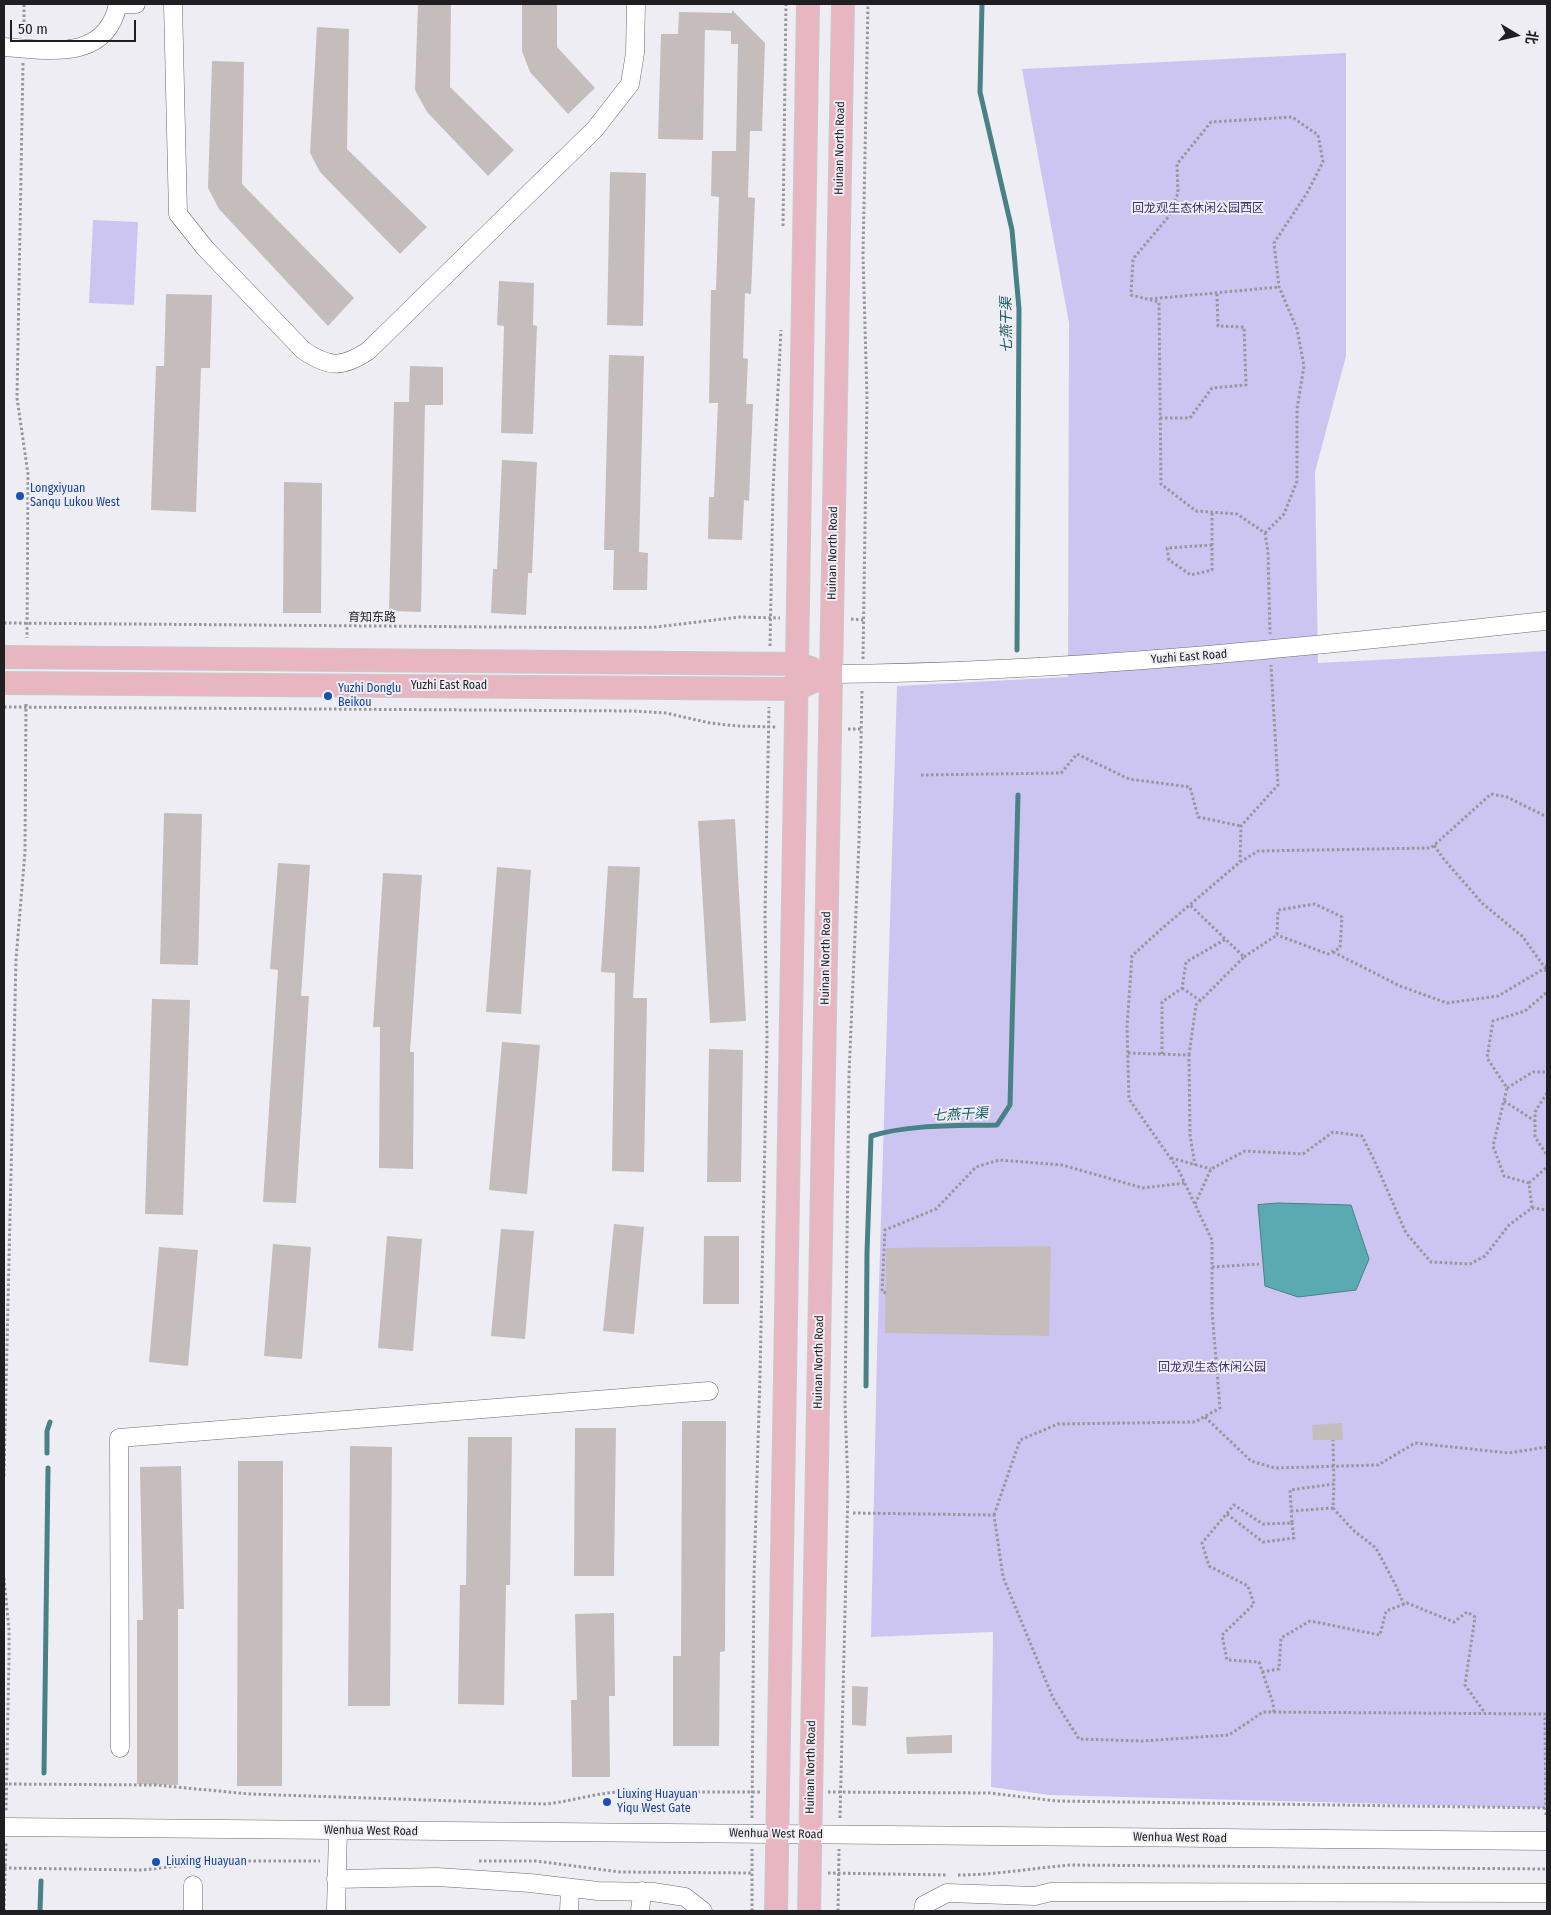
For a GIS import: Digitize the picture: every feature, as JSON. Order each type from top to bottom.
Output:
[{"type":"main road","points":[[776,1911],[808,4]]},
{"type":"main road","name":"Huinan North Road","points":[[808,1911],[843,4]]},
{"type":"main road","name":"Yuzhi East Road","points":[[4,657],[797,664],[831,674]]},
{"type":"main road","name":"Yuzhi East Road","points":[[4,683],[796,689],[831,674]]},
{"type":"street","points":[[4,47],[66,50],[88,44],[100,38],[109,28],[115,18],[118,4],[136,4]]},
{"type":"street","points":[[173,4],[178,214],[204,248],[304,350],[318,360],[331,365],[352,361],[368,351],[594,129],[630,84],[635,53],[636,4]]},
{"type":"street","name":"Yuzhi East Road","points":[[831,674],[962,672],[1270,651],[1545,621]]},
{"type":"street","points":[[120,1748],[119,1438],[709,1391]]},
{"type":"street","name":"Wenhua West Road","points":[[4,1827],[1547,1841]]},
{"type":"street","points":[[336,1911],[338,1830]]},
{"type":"street","points":[[336,1879],[437,1877],[598,1891],[642,1892],[686,1897],[704,1911]]},
{"type":"street","points":[[193,1911],[194,1885]]},
{"type":"street","points":[[569,1911],[570,1888]]},
{"type":"street","points":[[640,1911],[642,1892]]},
{"type":"street","points":[[924,1911],[924,1905],[947,1894],[1035,1896],[1051,1892],[1547,1893]]},
{"type":"path","points":[[783,231],[786,4]]},
{"type":"path","points":[[864,612],[867,398],[863,255],[868,4]]},
{"type":"path","points":[[23,62],[17,398],[28,474],[27,610]]},
{"type":"path","points":[[1240,862],[1241,826],[1278,785],[1270,651],[1268,552],[1265,533],[1237,514],[1196,511],[1161,484],[1159,302],[1132,295],[1133,259],[1169,216],[1178,193],[1177,164],[1210,122],[1292,117],[1318,135],[1323,162],[1307,193],[1274,243],[1279,287],[1297,329],[1304,366],[1297,409],[1297,481],[1284,514],[1265,533]]},
{"type":"path","points":[[1147,299],[1279,287]]},
{"type":"path","points":[[1160,418],[1190,418],[1212,388],[1246,385],[1244,327],[1218,326],[1217,294]]},
{"type":"path","points":[[771,610],[773,489],[781,329]]},
{"type":"path","points":[[1212,513],[1212,545],[1212,570],[1191,575],[1169,560],[1167,548],[1212,545]]},
{"type":"path","name":"育知东路","points":[[4,624],[620,628],[656,627],[740,617]]},
{"type":"path","points":[[4,707],[634,711],[666,713],[710,723],[737,726]]},
{"type":"path","points":[[4,1476],[16,959],[25,852],[26,723]]},
{"type":"path","points":[[752,1778],[754,1577],[766,1065],[765,915],[768,734]]},
{"type":"path","points":[[841,1780],[848,1498],[846,1404],[849,1075],[858,880],[861,735]]},
{"type":"path","points":[[921,775],[1061,773],[1077,754],[1129,779],[1190,788],[1198,817],[1241,826]]},
{"type":"path","points":[[1546,1817],[1546,1714],[1263,1712],[1229,1735],[1142,1741],[1079,1739],[1053,1698],[1003,1577],[994,1515],[1020,1440],[1058,1424],[1195,1422],[1220,1408],[1212,1311],[1212,1240],[1185,1183],[1129,1098],[1128,1027],[1132,956],[1240,862],[1258,850],[1431,848],[1491,794],[1507,796],[1547,816]]},
{"type":"path","points":[[1434,846],[1482,903],[1523,937],[1546,967],[1547,974]]},
{"type":"path","points":[[1315,904],[1342,917],[1340,948],[1328,954],[1277,935],[1278,910],[1315,904]]},
{"type":"path","points":[[1190,905],[1244,957]]},
{"type":"path","points":[[1195,1165],[1190,1135],[1189,1055],[1196,1005],[1244,957],[1277,935]]},
{"type":"path","points":[[1162,1054],[1162,1002],[1182,988],[1186,962],[1226,939]]},
{"type":"path","points":[[1333,952],[1400,986],[1447,1004],[1498,996],[1546,967]]},
{"type":"path","points":[[1182,988],[1201,1001]]},
{"type":"path","points":[[1507,1088],[1487,1058],[1493,1020],[1525,1011],[1547,992]]},
{"type":"path","points":[[1128,1053],[1189,1055]]},
{"type":"path","points":[[1529,1183],[1504,1176],[1492,1146],[1507,1088],[1533,1072],[1547,1072]]},
{"type":"path","points":[[1547,1093],[1535,1112],[1535,1137],[1547,1155]]},
{"type":"path","points":[[1504,1101],[1535,1120]]},
{"type":"path","points":[[1195,1204],[1211,1169],[1245,1151],[1303,1154],[1333,1132],[1362,1136],[1376,1162],[1406,1233],[1431,1262],[1470,1264],[1485,1256],[1509,1225],[1532,1208],[1547,1210]]},
{"type":"path","points":[[1170,1158],[1211,1169]]},
{"type":"path","points":[[886,1293],[882,1292],[885,1230],[936,1209],[976,1167],[1000,1160],[1062,1164],[1143,1188],[1185,1183]]},
{"type":"path","points":[[1529,1183],[1547,1167]]},
{"type":"path","points":[[1529,1183],[1532,1208]]},
{"type":"path","points":[[1212,1267],[1259,1264]]},
{"type":"path","points":[[1204,1417],[1251,1461],[1275,1468],[1378,1465],[1415,1443],[1509,1454],[1547,1447]]},
{"type":"path","points":[[1333,1440],[1333,1508],[1353,1530],[1376,1548],[1404,1604]]},
{"type":"path","points":[[1227,1514],[1263,1542],[1294,1538],[1290,1490],[1334,1484]]},
{"type":"path","points":[[1274,1712],[1259,1662],[1227,1660],[1222,1635],[1254,1604],[1248,1586],[1209,1566],[1202,1544],[1234,1505],[1263,1524],[1292,1523]]},
{"type":"path","points":[[1291,1510],[1333,1508]]},
{"type":"path","points":[[852,1513],[994,1515]]},
{"type":"path","points":[[4,1578],[9,1630],[7,1777]]},
{"type":"path","points":[[1262,1672],[1279,1669],[1282,1638],[1310,1621],[1380,1635],[1386,1611],[1407,1603],[1454,1622],[1467,1612],[1475,1617],[1465,1685],[1486,1714]]},
{"type":"path","points":[[4,1784],[155,1785],[250,1794],[545,1804],[560,1803],[612,1792],[731,1792]]},
{"type":"path","points":[[866,1792],[990,1793],[1066,1801],[1546,1808]]},
{"type":"path","points":[[864,1874],[981,1874],[1070,1865],[1547,1869]]},
{"type":"path","points":[[4,1868],[28,1868]]},
{"type":"path","points":[[4,1911],[5,1876]]},
{"type":"path","points":[[752,1885],[752,1911]]},
{"type":"path","points":[[838,1911],[839,1886]]},
{"type":"green space","name":"回龙观生态休闲公园","points":[[1346,53],[1346,356],[1315,472],[1318,663],[1547,651],[1547,1808],[1049,1795],[991,1787],[993,1632],[871,1637],[877,1352],[897,686],[1068,677],[1069,323],[1022,69]]},
{"type":"green space","points":[[93,220],[138,222],[134,305],[89,303]]},
{"type":"water","points":[[1278,1203],[1351,1205],[1369,1259],[1356,1290],[1298,1297],[1265,1286],[1258,1205]]},
{"type":"building","points":[[418,4],[451,4],[450,87],[514,150],[488,176],[427,112],[415,90]]},
{"type":"building","points":[[522,4],[557,4],[557,47],[595,88],[568,114],[530,72],[522,51]]},
{"type":"building","points":[[732,10],[765,43],[762,131],[750,131],[748,197],[755,198],[751,294],[745,293],[743,358],[748,359],[746,404],[753,404],[749,501],[744,500],[742,540],[708,539],[709,497],[714,497],[718,403],[709,403],[711,290],[716,290],[719,197],[711,196],[712,151],[736,151],[738,44],[731,44],[731,31],[705,30],[703,140],[658,139],[661,34],[678,34],[679,12],[732,13]]},
{"type":"building","points":[[317,27],[349,29],[347,149],[427,227],[400,254],[320,172],[310,153]]},
{"type":"building","points":[[212,61],[244,62],[242,184],[354,298],[328,326],[219,209],[208,188]]},
{"type":"building","points":[[610,172],[646,173],[643,326],[607,325]]},
{"type":"building","points":[[499,281],[534,283],[533,325],[537,326],[533,434],[501,433],[504,326],[497,325]]},
{"type":"building","points":[[166,294],[212,295],[210,368],[201,368],[196,512],[151,510],[156,366],[164,366]]},
{"type":"building","points":[[609,355],[644,356],[639,552],[648,553],[647,590],[613,590],[614,550],[604,550]]},
{"type":"building","points":[[410,366],[443,367],[443,405],[425,405],[421,612],[389,611],[394,402],[409,402]]},
{"type":"building","points":[[502,460],[537,462],[532,573],[528,573],[526,615],[491,613],[493,569],[497,569]]},
{"type":"building","points":[[284,482],[322,483],[321,613],[283,613]]},
{"type":"building","points":[[164,813],[202,814],[198,965],[160,964]]},
{"type":"building","points":[[735,819],[746,1021],[710,1023],[698,821]]},
{"type":"building","points":[[278,863],[310,865],[301,996],[309,996],[296,1203],[263,1202],[278,970],[270,969]]},
{"type":"building","points":[[608,866],[640,867],[633,998],[647,998],[644,1172],[612,1171],[615,973],[601,972]]},
{"type":"building","points":[[497,867],[531,870],[521,1014],[486,1012]]},
{"type":"building","points":[[383,873],[422,875],[410,1052],[414,1052],[413,1169],[379,1168],[380,1027],[373,1027]]},
{"type":"building","points":[[152,999],[190,1000],[183,1215],[145,1214]]},
{"type":"building","points":[[502,1042],[540,1045],[527,1194],[489,1190]]},
{"type":"building","points":[[709,1049],[743,1050],[741,1182],[707,1182]]},
{"type":"building","points":[[614,1224],[644,1227],[634,1334],[603,1331]]},
{"type":"building","points":[[501,1229],[534,1231],[525,1339],[491,1336]]},
{"type":"building","points":[[387,1236],[422,1239],[413,1351],[378,1348]]},
{"type":"building","points":[[704,1236],[739,1236],[739,1304],[703,1304]]},
{"type":"building","points":[[273,1244],[311,1247],[302,1359],[264,1356]]},
{"type":"building","points":[[1051,1246],[1049,1336],[885,1333],[886,1248]]},
{"type":"building","points":[[159,1247],[198,1250],[188,1366],[149,1362]]},
{"type":"building","points":[[682,1421],[726,1421],[725,1651],[720,1652],[719,1746],[673,1746],[673,1656],[681,1656]]},
{"type":"building","points":[[1342,1423],[1343,1440],[1313,1440],[1312,1425]]},
{"type":"building","points":[[575,1428],[616,1428],[614,1576],[574,1576]]},
{"type":"building","points":[[468,1437],[512,1437],[510,1585],[506,1585],[504,1705],[458,1704],[460,1585],[466,1585]]},
{"type":"building","points":[[350,1446],[392,1447],[390,1706],[348,1706]]},
{"type":"building","points":[[238,1461],[283,1461],[282,1786],[237,1786]]},
{"type":"building","points":[[181,1466],[184,1609],[178,1609],[178,1785],[137,1784],[137,1620],[143,1620],[140,1467]]},
{"type":"building","points":[[614,1613],[615,1696],[609,1696],[610,1777],[572,1777],[571,1700],[577,1700],[575,1614]]},
{"type":"building","points":[[852,1686],[868,1687],[866,1726],[852,1725]]},
{"type":"building","points":[[952,1735],[952,1753],[907,1754],[906,1737]]},
{"type":"waterway","name":"七燕干渠","points":[[982,4],[980,92],[1012,230],[1019,309],[1017,650]]},
{"type":"waterway","name":"七燕干渠","points":[[866,1386],[867,1253],[871,1136],[902,1129],[997,1125],[1010,1105],[1018,795]]},
{"type":"waterway","points":[[47,1453],[47,1431],[50,1422]]},
{"type":"waterway","points":[[44,1773],[48,1468]]},
{"type":"waterway","points":[[40,1911],[41,1881]]},
{"type":"place","name":"Longxiyuan Sanqu Lukou West","points":[[20,496]]},
{"type":"place","name":"Yuzhi Donglu Beikou","points":[[328,696]]},
{"type":"place","name":"Liuxing Huayuan Yiqu West Gate","points":[[607,1802]]},
{"type":"place","name":"Liuxing Huayuan","points":[[156,1862]]},
{"type":"park label","name":"回龙观生态休闲公园西区","points":[[1198,209]]}]
